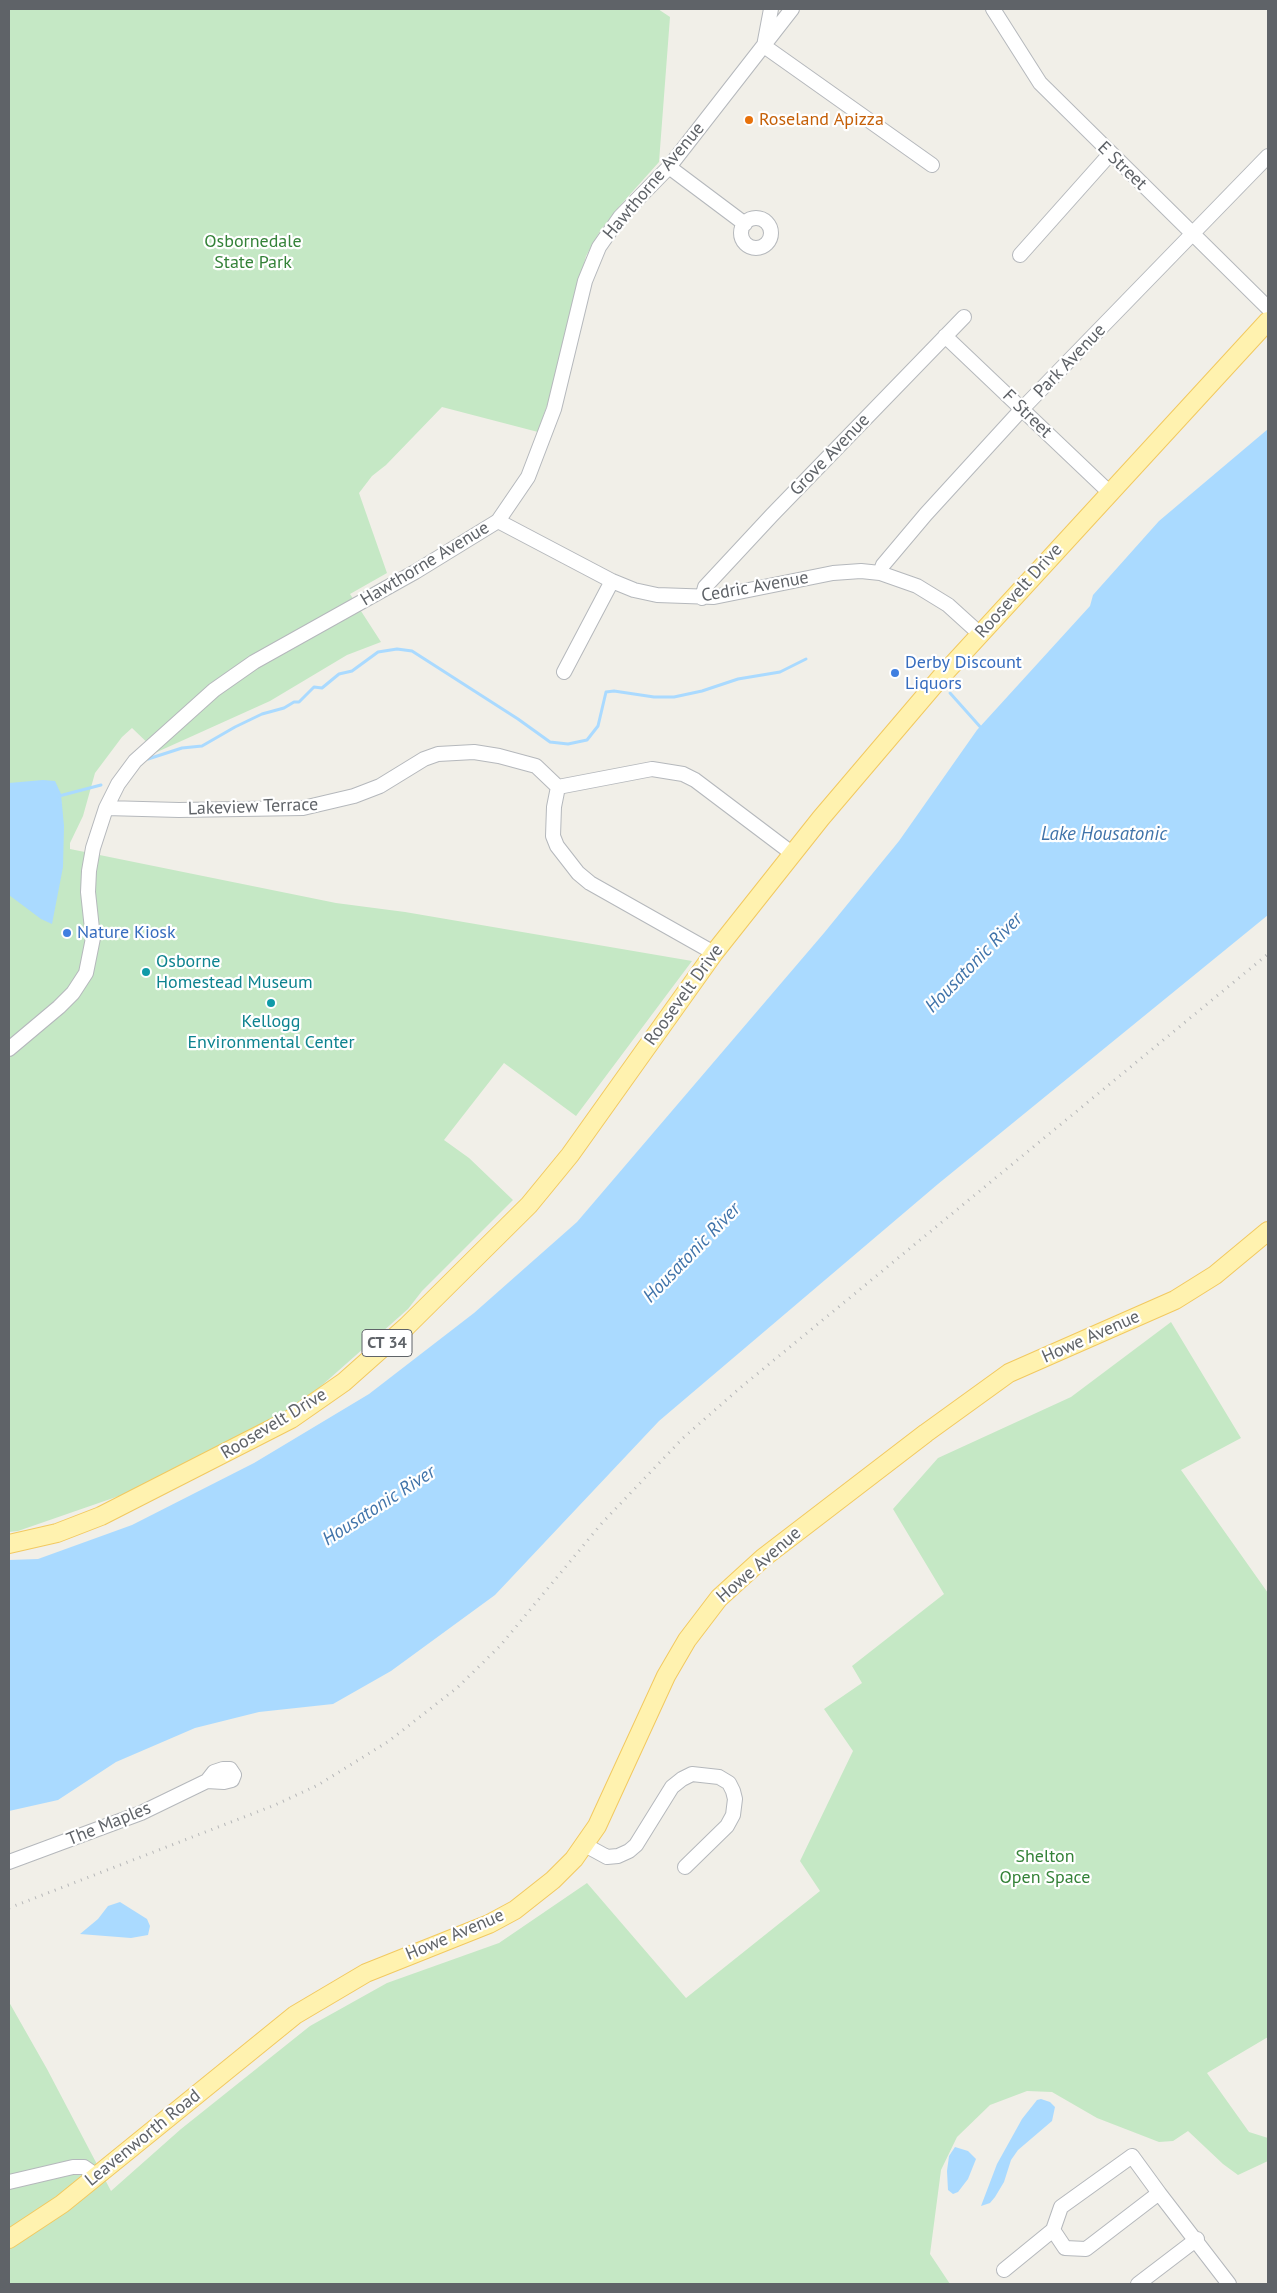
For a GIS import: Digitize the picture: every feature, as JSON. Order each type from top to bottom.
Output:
[{"type":"main road","name":"Roosevelt Drive","points":[[9,1544],[57,1533],[101,1516],[291,1419],[344,1382],[407,1326],[529,1205],[570,1154],[714,952],[827,811],[980,634],[1268,321]]},
{"type":"main road","name":"Howe Avenue","points":[[272,2032],[334,1990],[366,1973],[489,1924],[516,1910],[553,1880],[585,1845],[614,1792],[666,1676],[687,1640],[719,1598],[739,1579],[926,1433],[1010,1373],[1175,1300],[1215,1275],[1268,1231]]},
{"type":"main road","name":"Leavenworth Road","points":[[9,2239],[62,2204],[272,2032]]},
{"type":"street","points":[[771,9],[764,46],[932,165]]},
{"type":"street","name":"Hawthorne Avenue","points":[[9,1049],[59,1007],[73,993],[86,973],[93,938],[88,892],[89,871],[94,848],[106,808],[118,784],[135,761],[214,690],[254,662],[407,577],[498,521],[528,477],[554,410],[585,281],[595,254],[620,217],[669,167],[792,9]]},
{"type":"street","name":"E Street","points":[[993,9],[1040,83],[1268,308]]},
{"type":"street","points":[[1020,255],[1110,154]]},
{"type":"street","name":"Park Avenue","points":[[880,573],[883,565],[926,514],[1022,409],[1268,156]]},
{"type":"street","points":[[669,167],[744,224]]},
{"type":"street","name":"Grove Avenue","points":[[702,598],[705,587],[964,317]]},
{"type":"street","name":"F Street","points":[[944,336],[1109,492]]},
{"type":"street","name":"Cedric Avenue","points":[[498,521],[612,581],[634,590],[657,595],[702,598],[833,573],[861,571],[880,573],[917,586],[948,605],[980,634]]},
{"type":"street","points":[[564,672],[612,581]]},
{"type":"street","name":"Lakeview Terrace","points":[[106,808],[179,810],[303,808],[354,796],[380,786],[424,759],[438,754],[455,752],[499,756],[536,766],[558,787]]},
{"type":"street","points":[[714,952],[590,883],[578,873],[557,846],[553,836],[554,807],[558,787],[652,769],[672,771],[695,780],[793,854]]},
{"type":"street","points":[[585,1845],[607,1857],[618,1856],[629,1851],[636,1845],[672,1787],[692,1774],[719,1777],[729,1783],[733,1790],[735,1799],[733,1815],[727,1826],[685,1867]]},
{"type":"street","name":"The Maples","points":[[9,1862],[141,1813],[207,1781]]},
{"type":"street","points":[[1004,2270],[1053,2230],[1061,2208],[1132,2156],[1159,2193],[1197,2239],[1226,2283]]},
{"type":"street","points":[[9,2182],[73,2167],[84,2167],[97,2176]]},
{"type":"street","points":[[1053,2230],[1066,2248],[1086,2249],[1159,2193]]},
{"type":"street","points":[[1138,2284],[1197,2239]]},
{"type":"green space","name":"Osbornedale State Park","points":[[9,9],[658,9],[670,17],[659,162],[617,209],[600,231],[586,256],[550,396],[538,432],[442,407],[386,465],[372,476],[359,493],[387,573],[350,594],[381,642],[347,655],[270,701],[157,752],[132,728],[122,737],[95,773],[83,816],[70,843],[70,849],[336,903],[405,912],[692,961],[576,1116],[504,1063],[444,1140],[469,1158],[513,1200],[422,1291],[408,1309],[320,1387],[289,1411],[136,1491],[18,1531],[9,1532]]},
{"type":"green space","name":"Shelton Open Space","points":[[1171,1322],[1241,1438],[1181,1470],[1268,1593],[1268,2037],[1207,2073],[1249,2132],[1268,2138],[1268,2161],[1238,2175],[1223,2164],[1188,2131],[1173,2141],[1159,2142],[1097,2118],[1052,2092],[1027,2091],[990,2105],[957,2137],[941,2170],[930,2254],[950,2284],[9,2284],[9,2002],[47,2069],[111,2191],[181,2129],[310,2026],[387,1983],[499,1943],[587,1883],[686,1998],[820,1891],[800,1861],[853,1751],[824,1709],[862,1683],[852,1666],[944,1594],[893,1509],[938,1458],[1071,1397]]},
{"type":"water","name":"Lake Housatonic","points":[[1268,429],[1268,915],[938,1184],[659,1421],[495,1595],[391,1671],[333,1704],[259,1712],[195,1728],[116,1762],[58,1800],[9,1811],[9,1560],[38,1559],[132,1525],[254,1463],[369,1394],[474,1313],[577,1222],[824,933],[899,841],[977,730],[1090,606],[1093,595],[1159,521]]},
{"type":"water","points":[[43,780],[55,781],[61,794],[64,826],[63,867],[52,924],[41,919],[9,895],[9,783]]},
{"type":"water","points":[[120,1902],[147,1919],[150,1926],[148,1935],[131,1938],[80,1934],[98,1919],[108,1906]]},
{"type":"water","points":[[1041,2099],[1050,2102],[1055,2107],[1052,2121],[1018,2150],[1011,2160],[1004,2182],[995,2197],[990,2203],[981,2206],[997,2164],[1022,2119],[1037,2100]]},
{"type":"water","points":[[955,2147],[968,2151],[976,2159],[968,2179],[958,2192],[953,2194],[948,2190],[947,2171],[949,2156]]},
{"type":"waterway","points":[[148,759],[182,748],[202,746],[262,714],[284,708],[294,702],[299,702],[314,687],[322,688],[339,674],[352,671],[378,652],[397,649],[412,651],[518,719],[550,742],[568,744],[587,740],[598,726],[606,692],[614,691],[654,697],[674,697],[702,691],[738,679],[780,672],[806,659]]},
{"type":"waterway","points":[[950,693],[983,730]]},
{"type":"waterway","points":[[59,796],[101,785]]},
{"type":"railway","points":[[9,1908],[275,1805],[318,1785],[389,1741],[458,1687],[500,1646],[602,1523],[683,1438],[740,1388],[1268,954]]},
{"type":"place","name":"Roseland Apizza","points":[[749,120]]},
{"type":"place","name":"Derby Discount Liquors","points":[[895,673]]},
{"type":"place","name":"Nature Kiosk","points":[[67,933]]},
{"type":"place","name":"Osborne Homestead Museum","points":[[146,972]]},
{"type":"place","name":"Kellogg Environmental Center","points":[[271,1003]]},
{"type":"water label","name":"Housatonic River","points":[[974,963]]},
{"type":"water label","name":"Housatonic River","points":[[692,1253]]},
{"type":"water label","name":"Housatonic River","points":[[379,1506]]}]
